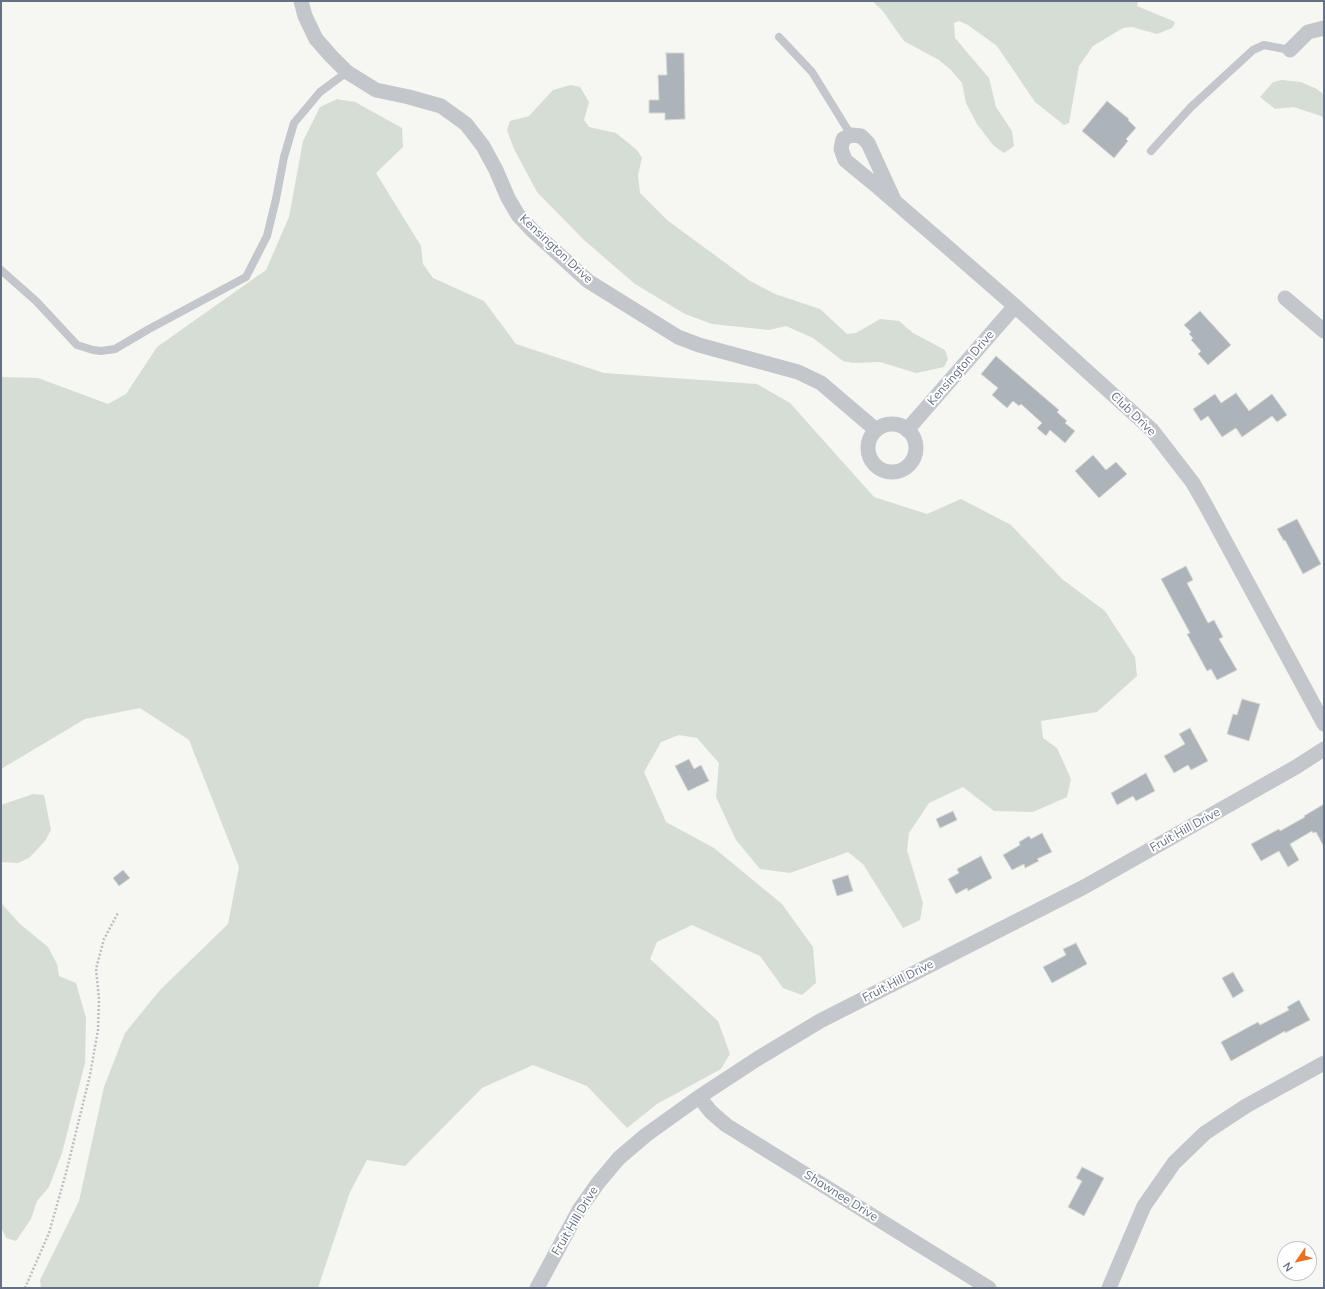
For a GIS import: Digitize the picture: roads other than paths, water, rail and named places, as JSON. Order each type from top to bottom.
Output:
[{"type":"street","name":"Kensington Drive","points":[[301,1],[305,16],[316,39],[347,72],[376,90],[409,97],[440,106],[466,124],[483,146],[496,170],[508,198],[518,215],[533,231],[588,281],[678,337],[699,345],[798,372],[821,383],[876,430]]},
{"type":"street","points":[[1290,50],[1308,32],[1324,28]]},
{"type":"street","name":"Club Drive","points":[[895,202],[868,143],[861,136],[852,135],[843,140],[841,149],[845,160],[1015,306],[1152,430],[1193,483],[1206,504],[1324,724]]},
{"type":"street","points":[[1285,298],[1324,331]]},
{"type":"street","name":"Kensington Drive","points":[[907,430],[1015,306]]},
{"type":"street","points":[[891,424],[899,425],[907,430],[912,436],[915,444],[915,453],[912,461],[899,471],[890,472],[877,467],[871,461],[868,453],[870,437],[882,426],[891,424]]},
{"type":"street","name":"Fruit Hill Drive","points":[[537,1288],[579,1210],[598,1183],[620,1158],[646,1135],[699,1097],[757,1059],[820,1021],[1084,887],[1296,767],[1324,749]]},
{"type":"street","points":[[1109,1288],[1144,1206],[1174,1163],[1206,1133],[1246,1106],[1324,1063]]},
{"type":"street","name":"Shawnee Drive","points":[[699,1097],[711,1112],[726,1125],[989,1288]]},
{"type":"lane","points":[[779,38],[812,72],[852,135]]},
{"type":"lane","points":[[1151,151],[1191,107],[1253,50],[1264,45],[1290,50]]},
{"type":"lane","points":[[1,270],[36,301],[77,345],[101,351],[115,349],[246,277],[267,236],[284,157],[294,123],[320,92],[347,72]]}]
